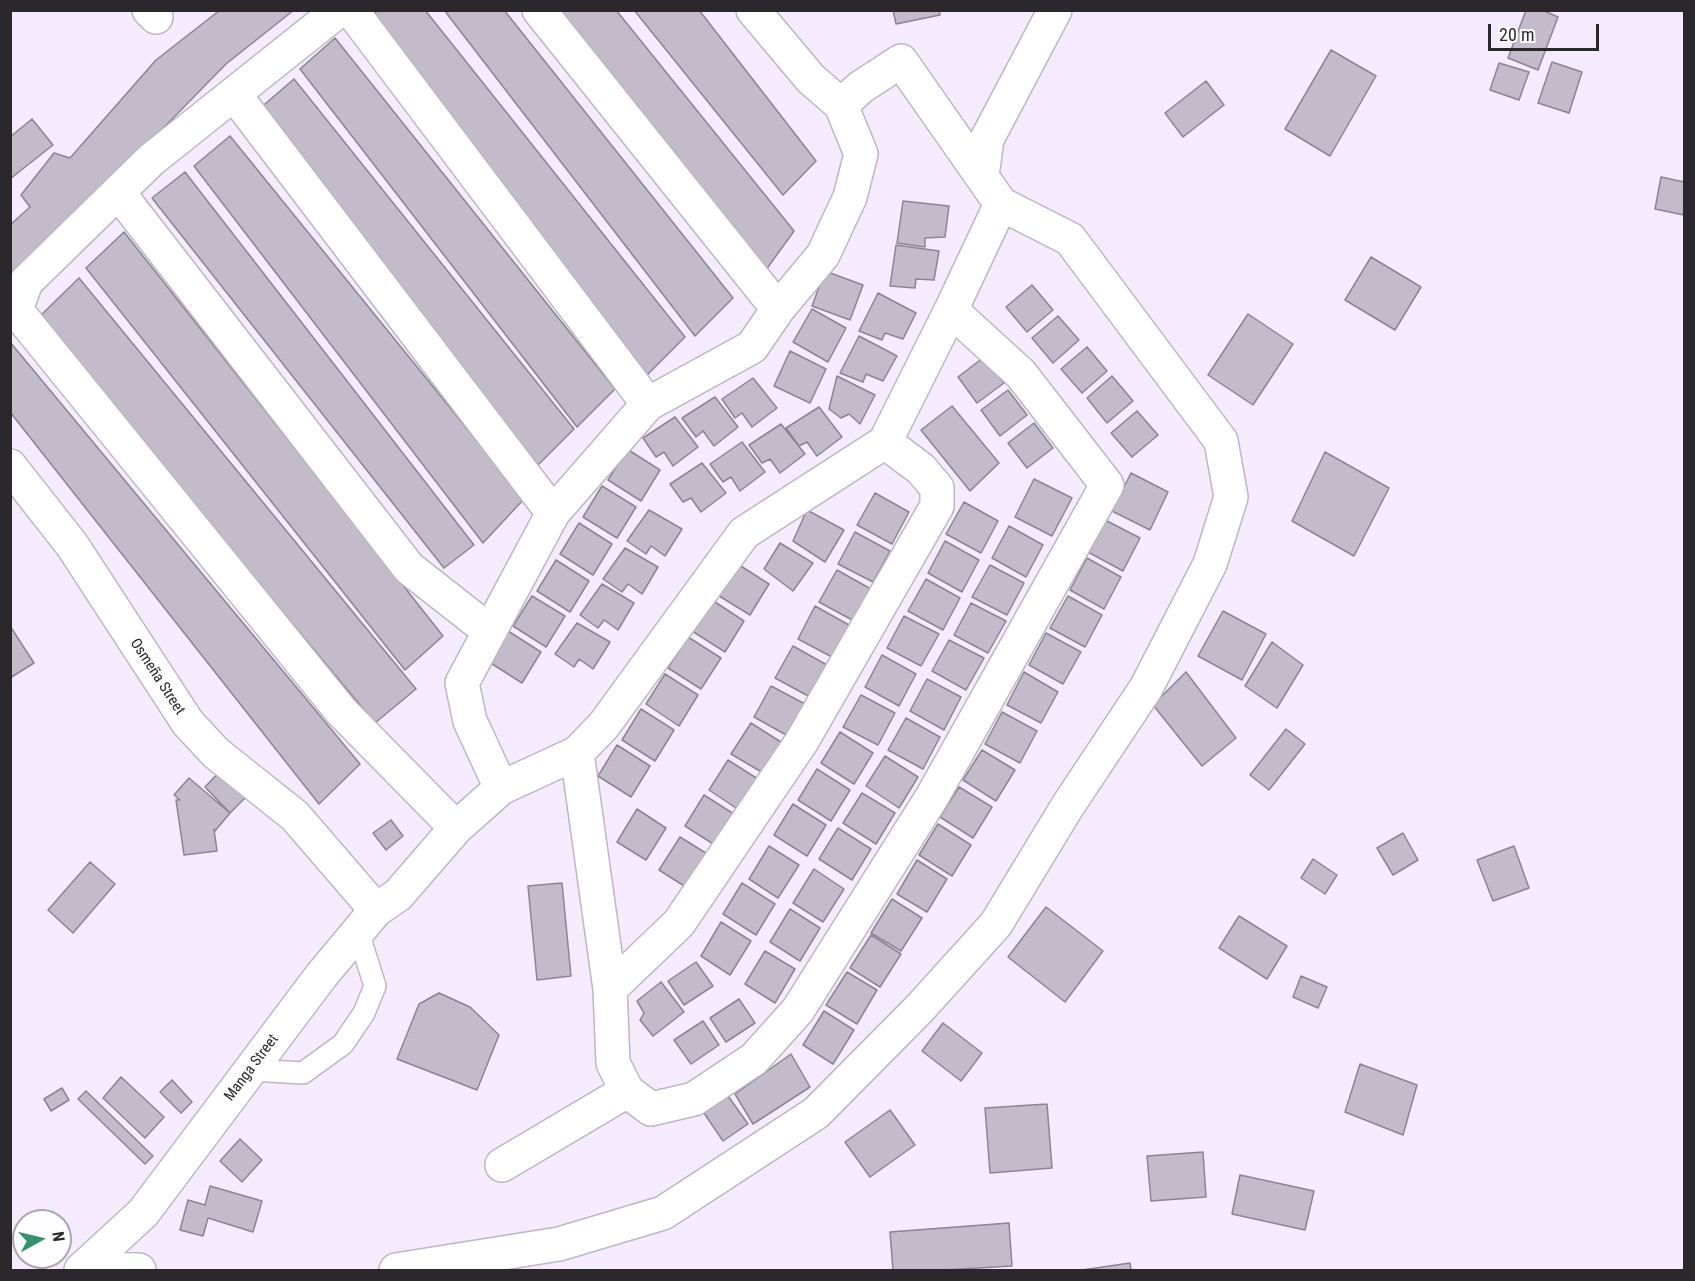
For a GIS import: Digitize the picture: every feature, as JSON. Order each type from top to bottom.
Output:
[{"type":"street","points":[[339,10],[151,160],[26,282],[16,310],[341,711],[456,828]]},
{"type":"street","points":[[351,10],[648,404]]},
{"type":"street","points":[[539,10],[778,309]]},
{"type":"street","points":[[501,788],[470,721],[462,683],[488,630],[553,513],[648,404],[752,347],[778,309],[823,255],[850,197],[861,154],[841,105],[811,79],[753,10]]},
{"type":"street","points":[[982,176],[987,139],[1055,10]]},
{"type":"street","points":[[396,1270],[559,1244],[663,1213],[816,1113],[920,1008],[996,924],[1068,807],[1146,688],[1210,564],[1231,497],[1221,441],[1070,240],[1000,204],[902,61],[861,87],[841,105]]},
{"type":"street","points":[[234,94],[553,513]]},
{"type":"street","points":[[118,192],[409,568],[488,630]]},
{"type":"street","points":[[951,310],[1021,374],[1107,485],[932,797],[798,1010],[754,1059],[694,1099],[651,1109],[627,1091],[613,1063],[610,989],[577,753],[604,725],[744,533],[885,442],[951,310],[1000,204]]},
{"type":"street","points":[[610,989],[679,923],[802,741],[937,506],[937,488],[926,475],[885,442]]},
{"type":"street","name":"Osmeña Street","points":[[10,466],[72,545],[188,723],[216,753],[294,816],[333,862],[367,921]]},
{"type":"street","name":"Manga Street","points":[[83,1270],[143,1213],[321,976],[367,921],[398,895],[456,828],[501,788],[577,753]]},
{"type":"street","points":[[502,1166],[627,1091]]},
{"type":"street","points":[[83,1270],[139,1270]]},
{"type":"lane","points":[[250,1070],[303,1073],[343,1044],[364,1013],[375,986],[367,921]]},
{"type":"building","points":[[220,10],[294,10],[226,64],[10,285],[10,225],[30,207],[21,195],[54,153],[70,158],[156,60]]},
{"type":"building","points":[[378,10],[425,10],[685,337],[647,375],[371,17]]},
{"type":"building","points":[[444,10],[504,10],[733,298],[695,336]]},
{"type":"building","points":[[554,10],[616,10],[794,231],[763,274]]},
{"type":"building","points":[[634,10],[699,10],[816,161],[783,195]]},
{"type":"building","points":[[893,10],[939,10],[940,15],[896,24]]},
{"type":"building","points":[[1526,10],[1542,10],[1558,17],[1538,70],[1508,58]]},
{"type":"building","points":[[335,38],[615,389],[577,427],[300,69]]},
{"type":"building","points":[[1331,50],[1376,76],[1330,156],[1285,129]]},
{"type":"building","points":[[1552,62],[1582,72],[1569,113],[1538,103]]},
{"type":"building","points":[[1499,63],[1529,72],[1519,100],[1490,90]]},
{"type":"building","points":[[294,79],[574,429],[535,468],[258,110]]},
{"type":"building","points":[[1206,81],[1224,105],[1183,137],[1165,113]]},
{"type":"building","points":[[32,119],[53,145],[10,179],[10,137]]},
{"type":"building","points":[[230,136],[524,499],[483,543],[194,166]]},
{"type":"building","points":[[185,172],[474,545],[444,568],[152,198]]},
{"type":"building","points":[[1661,177],[1684,182],[1684,215],[1655,209]]},
{"type":"building","points":[[903,201],[949,206],[945,237],[925,238],[925,247],[897,243]]},
{"type":"building","points":[[124,232],[443,636],[405,670],[86,268]]},
{"type":"building","points":[[896,245],[939,251],[934,280],[916,279],[915,288],[890,286]]},
{"type":"building","points":[[1371,257],[1421,287],[1395,330],[1345,300]]},
{"type":"building","points":[[825,271],[863,285],[850,320],[812,306]]},
{"type":"building","points":[[79,278],[416,689],[375,723],[38,318]]},
{"type":"building","points":[[1032,285],[1053,310],[1027,332],[1006,307]]},
{"type":"building","points":[[878,293],[916,313],[903,339],[885,333],[882,340],[859,331]]},
{"type":"building","points":[[812,309],[846,328],[828,362],[793,342]]},
{"type":"building","points":[[1248,314],[1293,344],[1253,405],[1208,375]]},
{"type":"building","points":[[1058,316],[1079,340],[1053,363],[1032,338]]},
{"type":"building","points":[[859,336],[897,356],[883,381],[866,374],[863,382],[840,373]]},
{"type":"building","points":[[10,342],[360,764],[319,804],[10,412]]},
{"type":"building","points":[[1087,347],[1107,371],[1082,393],[1061,369]]},
{"type":"building","points":[[790,351],[826,369],[810,403],[774,386]]},
{"type":"building","points":[[984,357],[1004,383],[977,403],[958,377]]},
{"type":"building","points":[[837,376],[875,395],[860,424],[849,414],[841,418],[829,409]]},
{"type":"building","points":[[1112,376],[1133,401],[1107,423],[1087,398]]},
{"type":"building","points":[[753,378],[777,408],[752,427],[742,413],[735,418],[722,399]]},
{"type":"building","points":[[1008,390],[1027,415],[1000,436],[981,410]]},
{"type":"building","points":[[715,397],[738,427],[714,446],[703,431],[696,437],[682,418]]},
{"type":"building","points":[[952,406],[999,463],[970,491],[921,430]]},
{"type":"building","points":[[819,407],[842,437],[817,456],[807,442],[799,446],[786,428]]},
{"type":"building","points":[[1137,411],[1158,435],[1132,457],[1111,433]]},
{"type":"building","points":[[675,417],[698,447],[673,466],[664,452],[656,457],[643,438]]},
{"type":"building","points":[[1034,423],[1053,448],[1027,468],[1008,443]]},
{"type":"building","points":[[781,424],[805,454],[780,473],[770,459],[762,463],[749,445]]},
{"type":"building","points":[[742,442],[765,472],[740,491],[731,477],[723,482],[710,464]]},
{"type":"building","points":[[627,449],[660,470],[641,501],[608,480]]},
{"type":"building","points":[[1325,452],[1389,488],[1354,556],[1292,521]]},
{"type":"building","points":[[702,463],[726,493],[701,512],[691,498],[683,502],[670,484]]},
{"type":"building","points":[[1131,473],[1168,492],[1150,530],[1112,511]]},
{"type":"building","points":[[1034,479],[1072,498],[1052,536],[1015,517]]},
{"type":"building","points":[[602,486],[636,507],[617,538],[583,517]]},
{"type":"building","points":[[875,493],[909,512],[892,544],[857,525]]},
{"type":"building","points":[[964,502],[998,521],[981,553],[946,534]]},
{"type":"building","points":[[649,510],[682,529],[665,556],[651,546],[646,554],[627,541]]},
{"type":"building","points":[[807,510],[844,530],[825,562],[793,541]]},
{"type":"building","points":[[1105,520],[1140,538],[1123,571],[1088,552]]},
{"type":"building","points":[[579,523],[612,544],[593,575],[560,554]]},
{"type":"building","points":[[1009,526],[1043,545],[1026,577],[992,558]]},
{"type":"building","points":[[855,532],[890,551],[873,582],[838,564]]},
{"type":"building","points":[[945,541],[979,560],[962,592],[928,573]]},
{"type":"building","points":[[780,543],[813,563],[793,591],[764,569]]},
{"type":"building","points":[[625,548],[658,567],[642,594],[628,584],[622,592],[603,579]]},
{"type":"building","points":[[1087,558],[1121,577],[1104,609],[1070,590]]},
{"type":"building","points":[[556,560],[589,581],[570,612],[537,591]]},
{"type":"building","points":[[736,563],[769,584],[750,615],[716,594]]},
{"type":"building","points":[[990,565],[1024,583],[1007,615],[972,597]]},
{"type":"building","points":[[837,570],[871,589],[854,621],[819,602]]},
{"type":"building","points":[[926,579],[960,598],[943,630],[908,611]]},
{"type":"building","points":[[602,584],[634,603],[618,630],[604,620],[598,628],[580,615]]},
{"type":"building","points":[[532,596],[565,616],[546,647],[513,626]]},
{"type":"building","points":[[1068,596],[1102,615],[1085,647],[1050,628]]},
{"type":"building","points":[[712,600],[744,621],[725,652],[692,631]]},
{"type":"building","points":[[971,603],[1006,621],[988,653],[954,635]]},
{"type":"building","points":[[815,606],[849,625],[832,657],[798,639]]},
{"type":"building","points":[[1223,611],[1266,634],[1242,680],[1198,656]]},
{"type":"building","points":[[904,616],[939,634],[921,666],[887,648]]},
{"type":"building","points":[[577,623],[610,642],[593,669],[579,659],[574,667],[555,654]]},
{"type":"building","points":[[10,626],[34,663],[10,678]]},
{"type":"building","points":[[508,631],[541,652],[522,683],[489,662]]},
{"type":"building","points":[[1046,633],[1081,652],[1063,684],[1029,665]]},
{"type":"building","points":[[688,637],[721,658],[701,689],[668,668]]},
{"type":"building","points":[[949,640],[984,658],[966,690],[932,671]]},
{"type":"building","points":[[1272,642],[1303,665],[1277,708],[1245,686]]},
{"type":"building","points":[[793,646],[827,665],[810,697],[775,678]]},
{"type":"building","points":[[882,655],[916,674],[899,706],[865,687]]},
{"type":"building","points":[[1024,672],[1058,692],[1041,723],[1007,705]]},
{"type":"building","points":[[1186,672],[1236,738],[1202,766],[1153,705]]},
{"type":"building","points":[[665,674],[698,695],[679,726],[646,704]]},
{"type":"building","points":[[927,679],[961,697],[944,730],[910,711]]},
{"type":"building","points":[[771,686],[805,704],[788,736],[754,717]]},
{"type":"building","points":[[861,695],[895,713],[878,745],[843,727]]},
{"type":"building","points":[[641,709],[674,730],[655,761],[622,740]]},
{"type":"building","points":[[1002,712],[1037,731],[1020,763],[985,744]]},
{"type":"building","points":[[906,718],[940,737],[923,769],[888,750]]},
{"type":"building","points":[[751,723],[784,744],[765,774],[731,754]]},
{"type":"building","points":[[1286,729],[1305,744],[1269,790],[1250,775]]},
{"type":"building","points":[[840,732],[873,753],[854,784],[821,763]]},
{"type":"building","points":[[617,745],[650,766],[631,797],[598,776]]},
{"type":"building","points":[[982,750],[1015,770],[996,801],[963,780]]},
{"type":"building","points":[[885,756],[918,777],[899,808],[866,786]]},
{"type":"building","points":[[728,760],[761,781],[742,812],[709,790]]},
{"type":"building","points":[[817,769],[850,790],[831,821],[798,800]]},
{"type":"building","points":[[221,770],[247,796],[230,813],[205,787]]},
{"type":"building","points":[[189,778],[230,813],[215,831],[214,829],[217,851],[184,855],[176,800],[180,800],[174,795]]},
{"type":"building","points":[[959,787],[992,807],[973,838],[940,817]]},
{"type":"building","points":[[862,793],[895,813],[876,844],[843,823]]},
{"type":"building","points":[[704,795],[737,816],[718,847],[685,826]]},
{"type":"building","points":[[793,804],[826,825],[807,856],[774,835]]},
{"type":"building","points":[[637,809],[666,828],[646,860],[617,842]]},
{"type":"building","points":[[391,820],[403,836],[386,850],[373,833]]},
{"type":"building","points":[[938,824],[971,845],[952,876],[919,855]]},
{"type":"building","points":[[838,828],[871,849],[852,880],[819,859]]},
{"type":"building","points":[[1403,833],[1418,860],[1393,875],[1377,848]]},
{"type":"building","points":[[680,837],[709,855],[689,889],[659,870]]},
{"type":"building","points":[[769,846],[799,865],[778,898],[749,879]]},
{"type":"building","points":[[1514,846],[1529,888],[1493,901],[1477,860]]},
{"type":"building","points":[[1313,859],[1337,875],[1325,894],[1301,878]]},
{"type":"building","points":[[917,860],[947,879],[927,912],[897,894]]},
{"type":"building","points":[[90,862],[115,884],[73,933],[48,910]]},
{"type":"building","points":[[814,869],[844,889],[823,922],[793,903]]},
{"type":"building","points":[[562,883],[571,976],[537,980],[528,886]]},
{"type":"building","points":[[742,883],[775,904],[756,935],[723,914]]},
{"type":"building","points":[[892,899],[922,918],[901,951],[871,933]]},
{"type":"building","points":[[1046,907],[1103,951],[1065,1002],[1008,957]]},
{"type":"building","points":[[790,909],[820,928],[800,961],[770,942]]},
{"type":"building","points":[[1239,916],[1287,946],[1267,979],[1219,948]]},
{"type":"building","points":[[721,922],[751,941],[730,975],[701,956]]},
{"type":"building","points":[[871,935],[901,954],[880,987],[850,968]]},
{"type":"building","points":[[765,951],[795,969],[775,1003],[745,984]]},
{"type":"building","points":[[696,962],[713,986],[684,1005],[668,981]]},
{"type":"building","points":[[847,972],[877,990],[857,1024],[826,1005]]},
{"type":"building","points":[[1301,976],[1327,987],[1318,1008],[1293,997]]},
{"type":"building","points":[[661,982],[684,1012],[653,1036],[640,1020],[644,1013],[637,1001]]},
{"type":"building","points":[[439,993],[470,1007],[499,1035],[477,1090],[397,1059],[419,1004]]},
{"type":"building","points":[[739,999],[755,1023],[726,1042],[710,1018]]},
{"type":"building","points":[[824,1011],[854,1030],[833,1064],[803,1045]]},
{"type":"building","points":[[703,1021],[719,1045],[691,1064],[674,1040]]},
{"type":"building","points":[[943,1023],[982,1053],[961,1081],[922,1051]]},
{"type":"building","points":[[791,1054],[810,1087],[753,1124],[735,1094]]},
{"type":"building","points":[[1360,1064],[1417,1085],[1403,1135],[1345,1112]]},
{"type":"building","points":[[121,1077],[164,1117],[145,1138],[103,1098]]},
{"type":"building","points":[[172,1080],[192,1102],[181,1113],[160,1092]]},
{"type":"building","points":[[62,1088],[69,1100],[51,1111],[44,1099]]},
{"type":"building","points":[[86,1091],[153,1156],[145,1164],[78,1099]]},
{"type":"building","points":[[728,1096],[748,1124],[723,1141],[704,1113]]},
{"type":"building","points":[[1047,1104],[1052,1168],[990,1173],[985,1108]]},
{"type":"building","points":[[890,1110],[915,1145],[870,1177],[845,1142]]},
{"type":"building","points":[[240,1139],[262,1160],[242,1182],[220,1161]]},
{"type":"building","points":[[1203,1152],[1206,1197],[1151,1201],[1147,1156]]},
{"type":"building","points":[[1240,1175],[1314,1191],[1305,1230],[1232,1214]]},
{"type":"building","points":[[210,1186],[262,1201],[253,1232],[208,1218],[203,1236],[180,1230],[188,1200],[205,1205]]},
{"type":"building","points":[[1009,1223],[1012,1266],[893,1270],[890,1232]]},
{"type":"building","points":[[1130,1263],[1131,1270],[1082,1270]]}]
